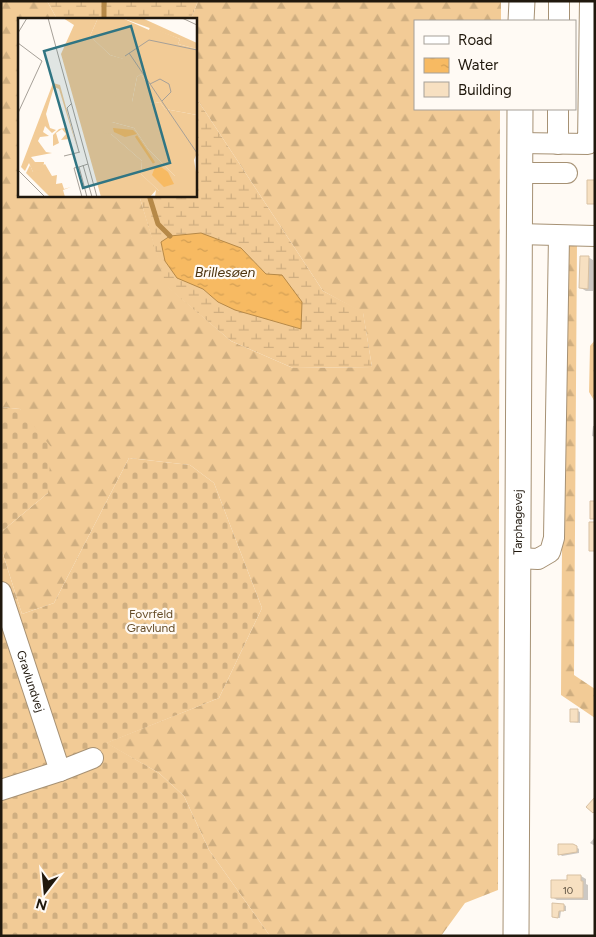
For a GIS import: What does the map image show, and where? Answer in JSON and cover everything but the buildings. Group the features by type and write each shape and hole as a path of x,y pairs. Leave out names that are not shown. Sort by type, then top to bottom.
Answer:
{"main road":[{"path":"521,20 522,1"},
{"name":"Tarphagevej","path":"516,936 520,110"}],"street":[{"path":"559,1 559,20"},
{"path":"519,144 592,144 590,1"},
{"path":"558,110 558,144"},
{"path":"519,173 567,173"},
{"path":"518,234 595,236"},
{"path":"517,558 538,559 550,552 554,538 559,236"},
{"name":"Gravlundvej","path":"1,592 60,771"},
{"path":"1,790 60,771 92,758"}],"green space":[{"path":"1,1 47,1 56,18 18,18 18,196 139,196 167,286 231,341 293,368 372,367 363,313 323,291 196,98 196,18 191,18 198,1 501,1 501,20 414,20 414,110 500,110 498,890 465,903 441,936 270,936 209,850 184,796 159,773 106,743 219,698 262,608 214,483 190,465 129,458 54,603 22,614 1,548 1,532 48,493 20,409 1,407"},
{"path":"47,1 198,1 191,18 56,18"},
{"path":"196,98 323,291 363,312 372,367 293,368 231,341 166,286 139,196 196,196","holes":["241,248 266,274 300,329 218,302 203,289"]},
{"path":"577,242 574,675 595,689 595,718 561,695 564,243"},
{"path":"595,340 595,402 589,392 590,346"},
{"path":"1,407 20,409 51,447 48,493 1,532"},
{"name":"Fovrfeld Gravlund","path":"129,458 190,465 214,483 262,608 219,698 107,743 159,773 184,796 209,850 270,936 1,936 1,548 22,614 54,603"}],"water":[{"name":"Brillesøen","path":"201,233 241,248 266,274 282,275 302,302 301,329 235,310 218,302 203,289 177,278 165,261 161,242 170,236"}],"waterway":[{"path":"104,1 104,18"},
{"path":"149,196 158,224 170,236"}]}
